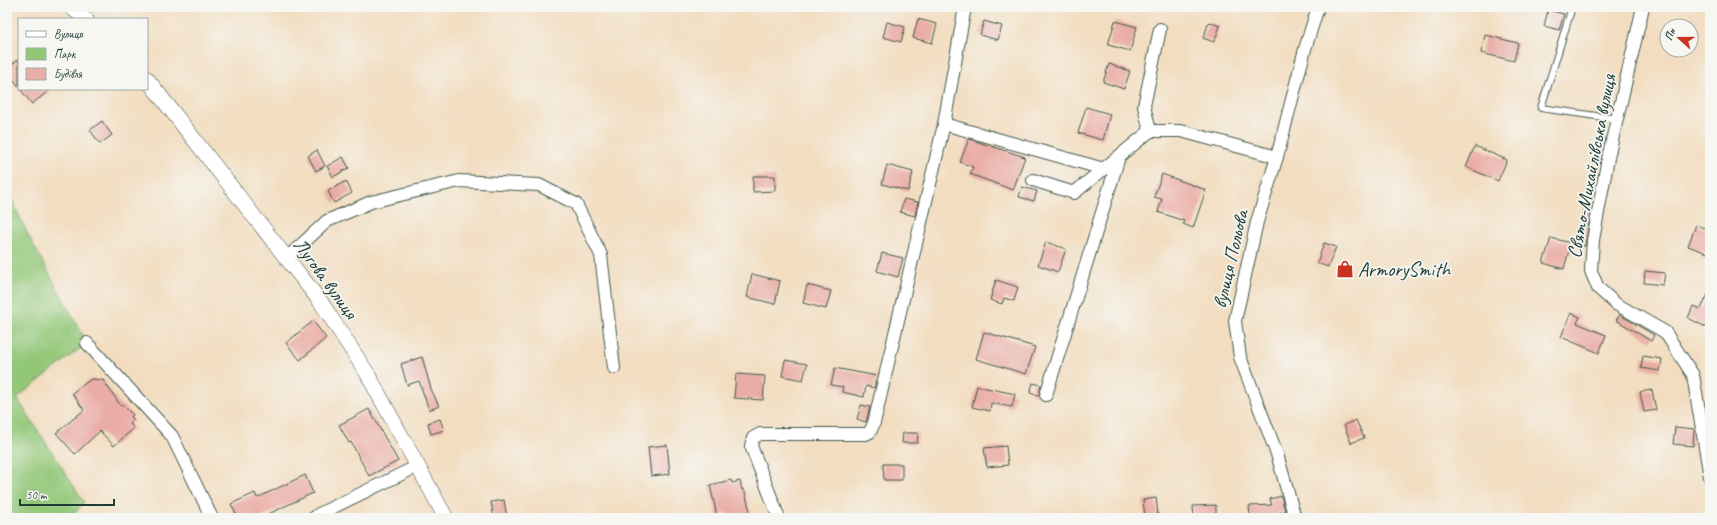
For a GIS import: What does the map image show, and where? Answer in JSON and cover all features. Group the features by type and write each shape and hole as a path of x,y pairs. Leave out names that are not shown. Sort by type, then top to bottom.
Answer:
{"street":[{"path":"71,7 85,18"},
{"path":"779,518 751,446 753,438 760,434 866,434 870,432 944,124 965,7"},
{"name":"вулиця Польова","path":"1295,518 1278,454 1240,357 1235,321 1257,222 1277,158 1305,50 1318,7"},
{"name":"Свято-Михайлівська вулиця","path":"1643,7 1608,158 1596,225 1591,271 1598,288 1616,304 1665,332 1693,375 1710,477"},
{"path":"1150,131 1144,106 1160,29"},
{"name":"Лугова вулиця","path":"148,80 320,301 367,374 446,518"},
{"path":"944,124 1104,169"},
{"path":"1033,180 1074,193 1150,131 1181,131 1277,158"},
{"path":"1046,395 1119,157"},
{"path":"287,258 327,221 371,202 459,181 539,186 576,204 601,254 614,368"},
{"path":"87,343 172,436 212,518"},
{"path":"314,518 418,466"}],"lane":[{"path":"1572,7 1541,108 1617,119"}],"green space":[{"path":"7,189 27,233 87,343 17,398 84,502 71,518 7,518"}],"building":[{"path":"1548,10 1564,14 1559,30 1544,26"},
{"path":"918,19 937,24 932,43 913,38"},
{"path":"984,21 1002,26 998,40 980,35"},
{"path":"1115,21 1137,27 1130,51 1108,45"},
{"path":"887,22 905,27 901,42 883,37"},
{"path":"1209,22 1220,26 1214,42 1203,38"},
{"path":"1485,35 1518,43 1514,61 1481,53"},
{"path":"18,60 18,86 7,71 7,68"},
{"path":"1109,64 1130,71 1124,89 1103,82"},
{"path":"21,90 50,90 32,104"},
{"path":"1086,107 1110,114 1103,140 1078,133"},
{"path":"102,121 112,135 100,144 90,130"},
{"path":"969,139 1025,157 1013,190 970,174 973,167 960,162"},
{"path":"1475,146 1507,160 1498,181 1466,167"},
{"path":"317,150 325,166 316,171 308,156"},
{"path":"343,157 349,168 333,177 327,166"},
{"path":"887,165 913,172 908,191 882,184"},
{"path":"1162,174 1206,190 1193,228 1183,224 1184,221 1158,212 1162,199 1154,197"},
{"path":"753,176 775,176 775,191 753,192"},
{"path":"346,181 352,193 334,203 328,191"},
{"path":"1022,187 1037,191 1034,201 1019,197"},
{"path":"904,199 918,202 915,216 900,212"},
{"path":"1584,210 1591,211 1585,246 1580,246"},
{"path":"1696,225 1710,230 1710,254 1688,246"},
{"path":"1551,238 1571,243 1564,269 1543,263"},
{"path":"1046,242 1066,249 1058,272 1038,265"},
{"path":"1324,243 1336,247 1328,267 1317,263"},
{"path":"882,253 903,258 898,277 877,271"},
{"path":"1645,271 1665,273 1663,285 1644,283"},
{"path":"752,274 780,281 775,304 747,297"},
{"path":"996,280 1018,287 1014,301 1004,298 1002,304 990,300"},
{"path":"807,285 831,291 826,309 803,303"},
{"path":"1710,290 1710,329 1688,318 1693,306 1701,309"},
{"path":"1571,313 1580,317 1577,323 1606,335 1599,353 1561,337"},
{"path":"1620,315 1654,335 1651,341 1616,320"},
{"path":"313,321 326,338 300,360 286,343"},
{"path":"984,332 1035,347 1026,374 976,359"},
{"path":"1643,356 1662,359 1660,371 1641,368"},
{"path":"422,357 431,389 439,406 429,410 419,381 407,385 401,364"},
{"path":"785,360 807,364 803,380 782,376"},
{"path":"835,368 877,376 874,388 866,386 864,397 842,392 843,387 831,385"},
{"path":"736,374 765,376 763,400 734,398"},
{"path":"91,379 103,380 121,406 123,405 133,415 131,417 134,420 130,424 134,428 114,446 100,431 75,454 56,433 84,410 72,393"},
{"path":"1033,383 1041,385 1039,396 1030,393"},
{"path":"977,386 1015,394 1012,407 991,403 990,411 972,407"},
{"path":"1652,390 1656,410 1644,412 1640,392"},
{"path":"861,405 870,407 866,422 857,419"},
{"path":"369,409 398,461 369,476 351,442 349,443 339,425"},
{"path":"440,419 444,430 431,434 428,423"},
{"path":"1356,420 1364,438 1351,443 1344,425"},
{"path":"1675,427 1694,429 1693,446 1673,444"},
{"path":"903,433 918,433 917,443 902,443"},
{"path":"667,445 670,474 651,476 648,447"},
{"path":"1006,446 1008,465 987,467 984,448"},
{"path":"883,464 902,464 902,480 884,480"},
{"path":"305,475 313,493 260,518 238,518 231,504 255,493 257,498"},
{"path":"731,480 732,483 740,481 742,490 744,489 750,511 729,516 728,513 717,516 710,485"},
{"path":"1281,496 1285,511 1270,516 1250,517 1249,506 1272,505 1270,499"},
{"path":"1156,498 1158,515 1145,517 1143,500"},
{"path":"504,500 507,518 494,518 491,502"},
{"path":"1216,505 1216,518 1194,518 1193,506"}],"place":[{"name":"ArmorySmith","path":"1345,269"}]}
